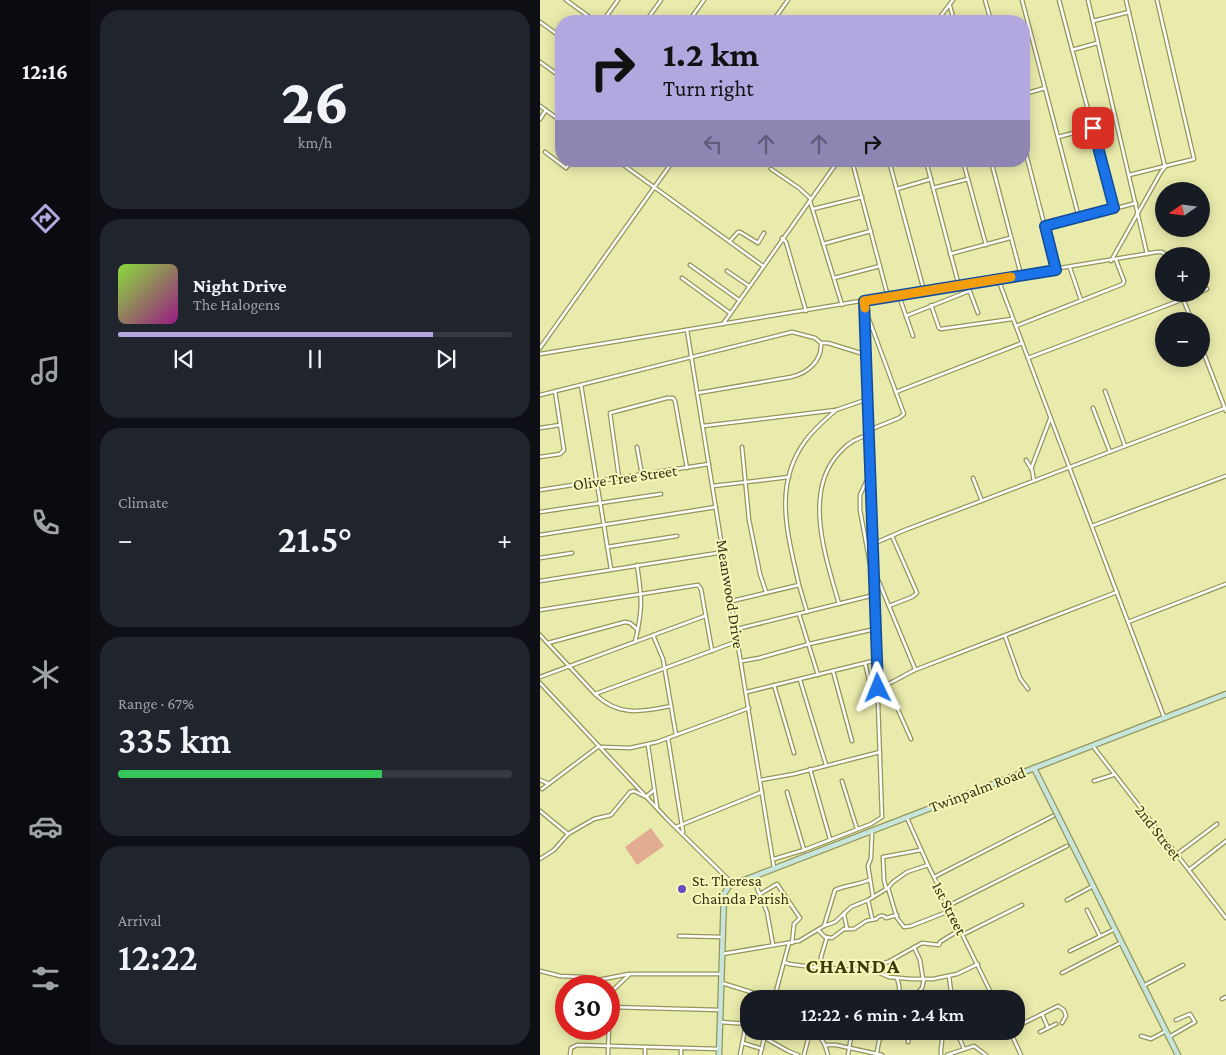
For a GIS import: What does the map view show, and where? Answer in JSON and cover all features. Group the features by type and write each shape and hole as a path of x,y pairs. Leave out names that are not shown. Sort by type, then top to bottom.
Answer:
{"main road":[{"name":"Twinpalm Road","path":"731,885 1226,694"},
{"path":"1034,768 1178,1055"},
{"path":"719,1055 724,894 731,885"}],"street":[{"path":"566,0 572,2 588,15"},
{"path":"607,15 618,0"},
{"path":"651,15 662,0"},
{"path":"777,15 788,0"},
{"path":"942,15 953,0"},
{"path":"985,0 989,15"},
{"path":"1022,0 1026,15"},
{"path":"1059,0 1114,208"},
{"path":"1088,0 1147,254"},
{"path":"1126,0 1165,167"},
{"path":"1129,176 1193,160 1194,158 1157,0"},
{"path":"694,15 702,1"},
{"path":"949,5 952,15"},
{"path":"1093,21 1129,12"},
{"path":"540,22 555,33"},
{"path":"1030,31 1079,218"},
{"path":"1072,50 1098,43"},
{"path":"540,62 555,72"},
{"path":"1030,92 1045,88"},
{"path":"540,106 555,117"},
{"path":"540,119 546,110"},
{"path":"1058,137 1093,128"},
{"path":"545,152 555,160"},
{"path":"626,167 763,266"},
{"path":"540,348 669,167"},
{"path":"722,324 834,167"},
{"path":"854,167 888,297"},
{"path":"891,167 924,292"},
{"path":"928,167 959,286"},
{"path":"965,167 986,245"},
{"path":"992,167 1021,275"},
{"path":"1030,167 1056,270"},
{"path":"1111,261 1165,167"},
{"path":"771,169 806,192 811,200 842,305"},
{"path":"897,189 931,179"},
{"path":"934,188 968,179"},
{"path":"813,209 862,197"},
{"path":"1045,226 1136,203"},
{"path":"823,244 871,231"},
{"path":"729,242 738,232 758,243 764,233"},
{"path":"782,238 786,242 806,311"},
{"path":"950,254 1010,238"},
{"path":"540,354 1155,253"},
{"path":"1015,326 1123,284 1124,281 1116,260"},
{"path":"690,265 739,300"},
{"path":"834,278 880,266"},
{"path":"1070,268 1082,300"},
{"path":"727,271 749,286"},
{"path":"682,278 730,312"},
{"path":"998,280 1164,717"},
{"path":"967,284 978,313"},
{"path":"906,316 969,291"},
{"path":"899,296 913,336"},
{"path":"774,859 830,840 871,824 882,817 864,301"},
{"path":"1028,358 1176,302"},
{"path":"931,306 941,330 1012,318"},
{"path":"865,310 904,415 869,430"},
{"name":"Meanwood Drive","path":"687,330 774,859 777,867"},
{"path":"540,395 792,332 815,338 821,343 828,342 867,355"},
{"path":"698,393 800,374 812,366 819,357 821,343"},
{"path":"896,392 1022,344"},
{"path":"873,544 1125,446 1226,409 1209,367"},
{"path":"581,385 611,569"},
{"path":"540,457 564,450 555,391"},
{"path":"1105,391 1125,446"},
{"path":"619,478 610,414 667,398 673,398 675,401 687,468"},
{"path":"703,426 836,410 868,399"},
{"path":"1093,408 1110,452"},
{"path":"807,612 788,533 784,501 794,460 807,438 836,410"},
{"path":"1031,469 1050,417"},
{"path":"540,428 560,425"},
{"path":"839,604 828,562 820,518 819,501 821,487 834,458 853,441 870,435"},
{"path":"637,446 642,475"},
{"path":"742,447 752,540 766,592"},
{"path":"1026,460 1034,481"},
{"name":"Olive Tree Street","path":"540,490 709,464"},
{"path":"1092,526 1226,476"},
{"path":"712,486 789,477"},
{"path":"974,478 982,501"},
{"path":"871,481 866,482 862,489 860,503 868,556 915,670"},
{"path":"540,512 661,494"},
{"path":"540,535 716,507"},
{"path":"607,547 677,536"},
{"path":"889,606 912,597 917,593 892,536"},
{"path":"540,581 724,552"},
{"path":"540,558 572,553"},
{"path":"635,642 641,622 642,594 637,565"},
{"path":"1128,622 1226,584"},
{"path":"540,610 700,585 712,651"},
{"path":"732,601 799,585"},
{"path":"878,688 915,670 1117,592"},
{"path":"736,629 874,596"},
{"path":"799,614 818,675"},
{"path":"540,677 706,616"},
{"path":"547,643 625,622 638,630"},
{"path":"742,660 793,650 809,644 875,629"},
{"path":"653,635 662,653 676,735"},
{"path":"540,636 606,704 627,711 649,711 671,706"},
{"path":"1005,636 1020,678 1028,689"},
{"path":"595,694 738,641"},
{"path":"747,692 877,660"},
{"path":"865,663 872,693 878,703"},
{"path":"833,671 852,742"},
{"path":"800,679 826,765"},
{"path":"540,683 542,688 600,746 731,885"},
{"path":"774,685 794,753"},
{"path":"887,685 911,739"},
{"path":"542,789 600,746 630,748 648,745 749,708"},
{"path":"668,738 684,834"},
{"path":"648,745 658,808"},
{"name":"2nd Street","path":"1092,745 1226,918"},
{"path":"761,780 794,774 880,752"},
{"path":"810,769 830,840"},
{"path":"1094,781 1114,775"},
{"path":"540,780 549,784"},
{"path":"842,781 857,829"},
{"path":"648,797 654,790"},
{"path":"540,859 554,850 568,834 594,819 612,815 630,792 636,792 648,797"},
{"path":"676,827 763,792"},
{"path":"787,792 804,850"},
{"path":"540,811 568,834"},
{"name":"1st Street","path":"907,816 928,865 964,934 990,990"},
{"path":"936,876 1053,816"},
{"path":"1177,854 1217,824"},
{"path":"872,830 871,858 868,866 873,897"},
{"path":"1189,870 1226,841"},
{"path":"952,904 1067,846"},
{"path":"921,850 883,857 884,880 893,901 896,915 904,927 906,927 952,910"},
{"path":"722,954 791,943 835,922 854,906 873,897 907,872 928,865"},
{"path":"756,875 760,894 767,912 773,945"},
{"path":"824,926 835,890 858,885 869,880"},
{"path":"760,894 777,884 800,918 794,924 791,943 776,990"},
{"path":"1067,900 1093,886"},
{"path":"868,900 872,918"},
{"path":"964,934 1022,905"},
{"path":"1087,910 1100,936"},
{"path":"844,914 847,930"},
{"path":"818,930 825,937 832,938 840,931 856,928 872,918 876,919 878,916 883,916 886,918 896,915"},
{"path":"876,970 875,965 888,962 922,943 939,945 940,942 961,929"},
{"path":"1070,951 1115,929"},
{"path":"679,936 723,937"},
{"path":"821,967 821,957 828,937"},
{"path":"1062,973 1122,942"},
{"path":"914,947 920,960 924,979 920,990"},
{"path":"784,962 807,967 838,968 840,970 868,968 897,978 924,979 957,974 978,964"},
{"path":"1143,986 1183,966"},
{"path":"540,971 560,976 584,977 598,980 633,973 722,974"},
{"path":"620,983 633,973"},
{"path":"949,976 951,990"},
{"path":"897,978 899,990"},
{"path":"722,983 745,990"},
{"path":"1025,1022 1058,1006 1065,1012 1066,1016 1062,1023"},
{"path":"620,1007 721,1010"},
{"path":"1042,1014 1048,1028"},
{"path":"1169,1037 1195,1022 1190,1014 1176,1020"},
{"path":"720,1022 740,1023"},
{"path":"1040,1032 1056,1024"},
{"path":"1141,1036 1151,1039 1166,1031"},
{"path":"608,1040 608,1055"},
{"path":"740,1055 743,1040"},
{"path":"760,1055 764,1040"},
{"path":"768,1040 798,1055"},
{"path":"804,1055 809,1040"},
{"path":"822,1040 826,1045 828,1055"},
{"path":"848,1055 850,1040"},
{"path":"877,1053 880,1040"},
{"path":"941,1055 940,1047 943,1040"},
{"path":"960,1040 964,1049"},
{"path":"1013,1040 1019,1055"},
{"path":"742,1043 762,1049"},
{"path":"570,1055 571,1048 575,1045 720,1049"},
{"path":"826,1045 882,1055"},
{"path":"645,1046 645,1055"},
{"path":"946,1055 976,1046 986,1055"},
{"path":"681,1048 681,1055"}],"shaded area":[{"path":"651,828 664,846 637,865 625,847"}],"slow traffic":[{"path":"865,308 864,301 1011,277"}],"place":[{"name":"St. Theresa Chainda Parish","path":"682,889"}],"district":[{"name":"CHAINDA","path":"853,966"}],"route":[{"path":"878,688 867,342 864,301 1056,270 1045,226 1114,208 1093,128"}]}
